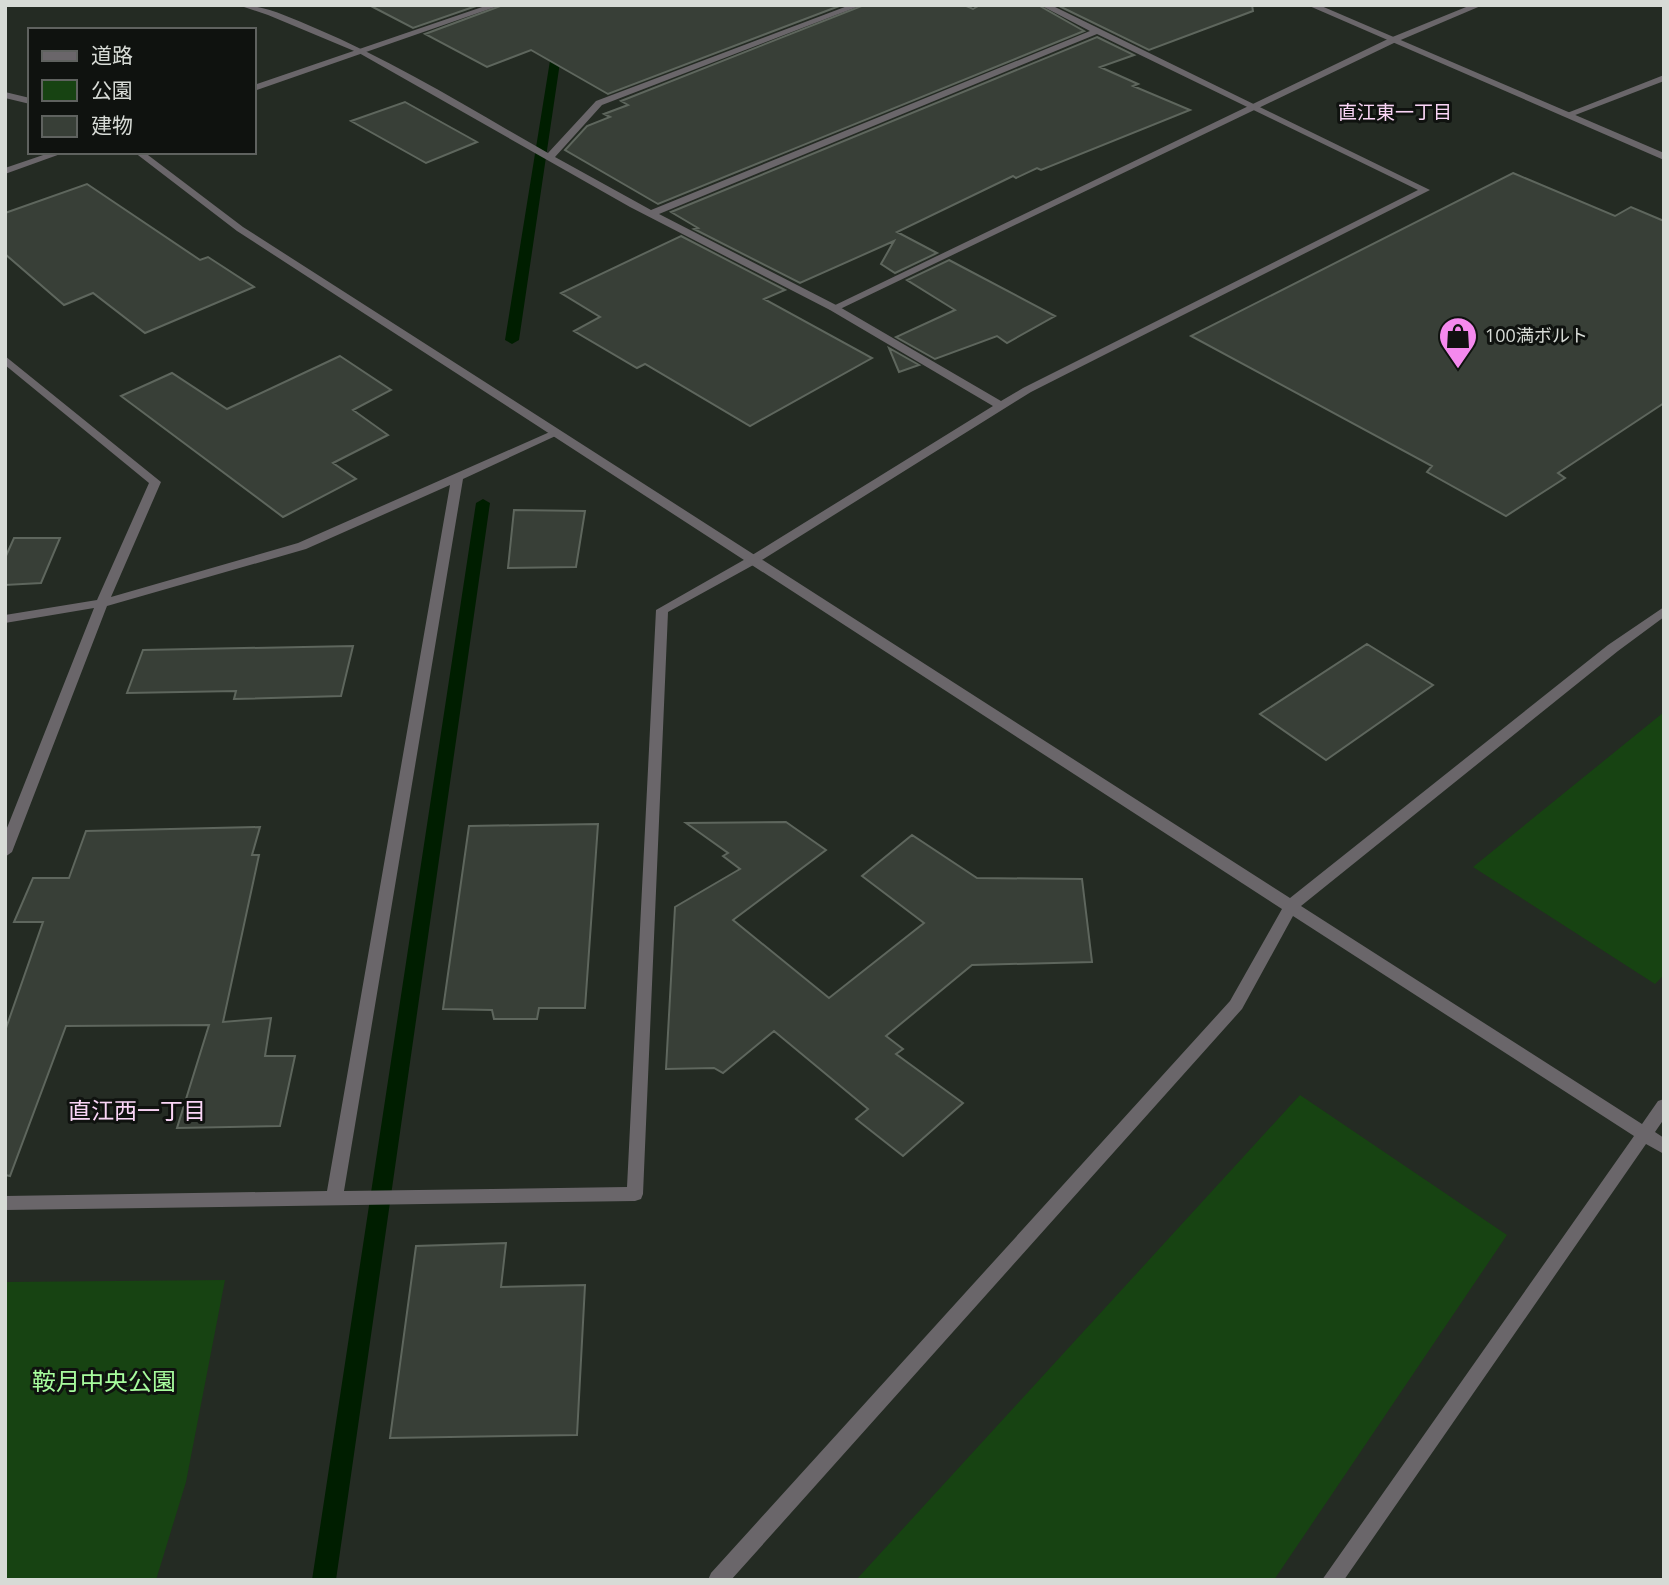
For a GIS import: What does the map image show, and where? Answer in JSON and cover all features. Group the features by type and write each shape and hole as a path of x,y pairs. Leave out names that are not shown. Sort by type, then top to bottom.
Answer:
{"street":[{"path":"242,5 362,51 651,214 834,308 1002,406"},
{"path":"256,9 268,5"},
{"path":"256,87 497,5"},
{"path":"550,157 598,103 858,5"},
{"path":"5,1203 635,1194 662,610 752,560 1027,390 1425,190 1044,5"},
{"path":"1311,5 1664,157"},
{"path":"834,308 1393,40 1479,5"},
{"path":"651,214 1096,31"},
{"path":"1567,115 1664,78"},
{"path":"5,95 28,101"},
{"path":"5,171 56,154"},
{"path":"141,154 240,229 1293,905 1664,1147"},
{"path":"5,359 155,482 102,603 5,852"},
{"path":"5,619 102,603 302,546 556,433"},
{"path":"334,1199 457,477"},
{"path":"718,1580 1236,1005 1293,905 1613,648 1664,611"},
{"path":"1332,1580 1664,1106"}],"green space":[{"path":"1664,712 1664,975 1655,984 1473,867"},
{"path":"1300,1095 1507,1235 1274,1580 856,1580"},
{"name":"鞍月中央公園","path":"225,1280 186,1482 156,1580 5,1580 5,1282"}],"building":[{"path":"369,5 479,5 413,28"},
{"path":"503,5 842,5 608,94 531,50 487,67 425,34"},
{"path":"864,5 964,5 973,9 980,5 1038,5 1084,31 658,204 565,150 587,126 610,117 604,114 628,105 621,101"},
{"path":"1057,5 1252,5 1253,11 1149,50"},
{"path":"1097,37 1134,55 1100,67 1138,84 1133,86 1190,110 1041,170 1037,168 1016,178 1013,176 897,232 937,253 895,273 881,264 894,241 800,283 694,229 698,228 671,212"},
{"path":"405,102 477,142 426,163 351,121"},
{"name":"100満ボルト","path":"1513,173 1615,216 1631,207 1664,221 1664,403 1558,473 1565,478 1506,516 1427,472 1432,466 1191,336"},
{"path":"87,184 200,260 208,257 254,287 145,333 93,293 64,305 5,254 5,213"},
{"path":"681,236 785,290 764,299 872,358 750,426 645,364 637,368 574,331 600,317 561,293"},
{"path":"949,260 1055,316 1007,343 997,336 935,359 896,337 955,310 907,280"},
{"path":"889,348 919,365 899,372"},
{"path":"340,356 391,390 353,410 388,435 333,463 356,479 283,517 121,396 172,373 227,409"},
{"path":"514,510 585,511 576,567 508,568"},
{"path":"14,538 60,538 41,583 5,585 5,558"},
{"path":"1367,644 1433,685 1326,760 1260,714"},
{"path":"353,646 341,696 234,699 236,691 127,693 143,650"},
{"path":"786,822 826,850 733,920 829,998 924,923 862,876 912,835 977,878 1082,879 1092,962 972,965 886,1036 903,1049 896,1054 963,1103 903,1156 856,1119 868,1109 774,1031 723,1073 714,1068 666,1069 675,907 740,869 723,856 728,853 686,823"},
{"path":"598,824 585,1008 539,1008 537,1019 494,1019 492,1010 443,1009 469,826"},
{"path":"260,827 252,855 259,855 223,1022 271,1018 265,1056 295,1056 280,1126 177,1128 209,1025 66,1026 10,1176 5,1175 5,1031 43,922 14,922 33,878 69,878 86,831"},
{"path":"506,1243 501,1287 585,1285 577,1435 390,1438 416,1246"}],"waterway":[{"path":"512,340 558,42"},
{"path":"324,1580 483,503"}],"place":[{"name":"100満ボルト","path":"1458,370"}],"district":[{"name":"直江東一丁目","path":"1395,112"},
{"name":"直江西一丁目","path":"137,1111"}]}
